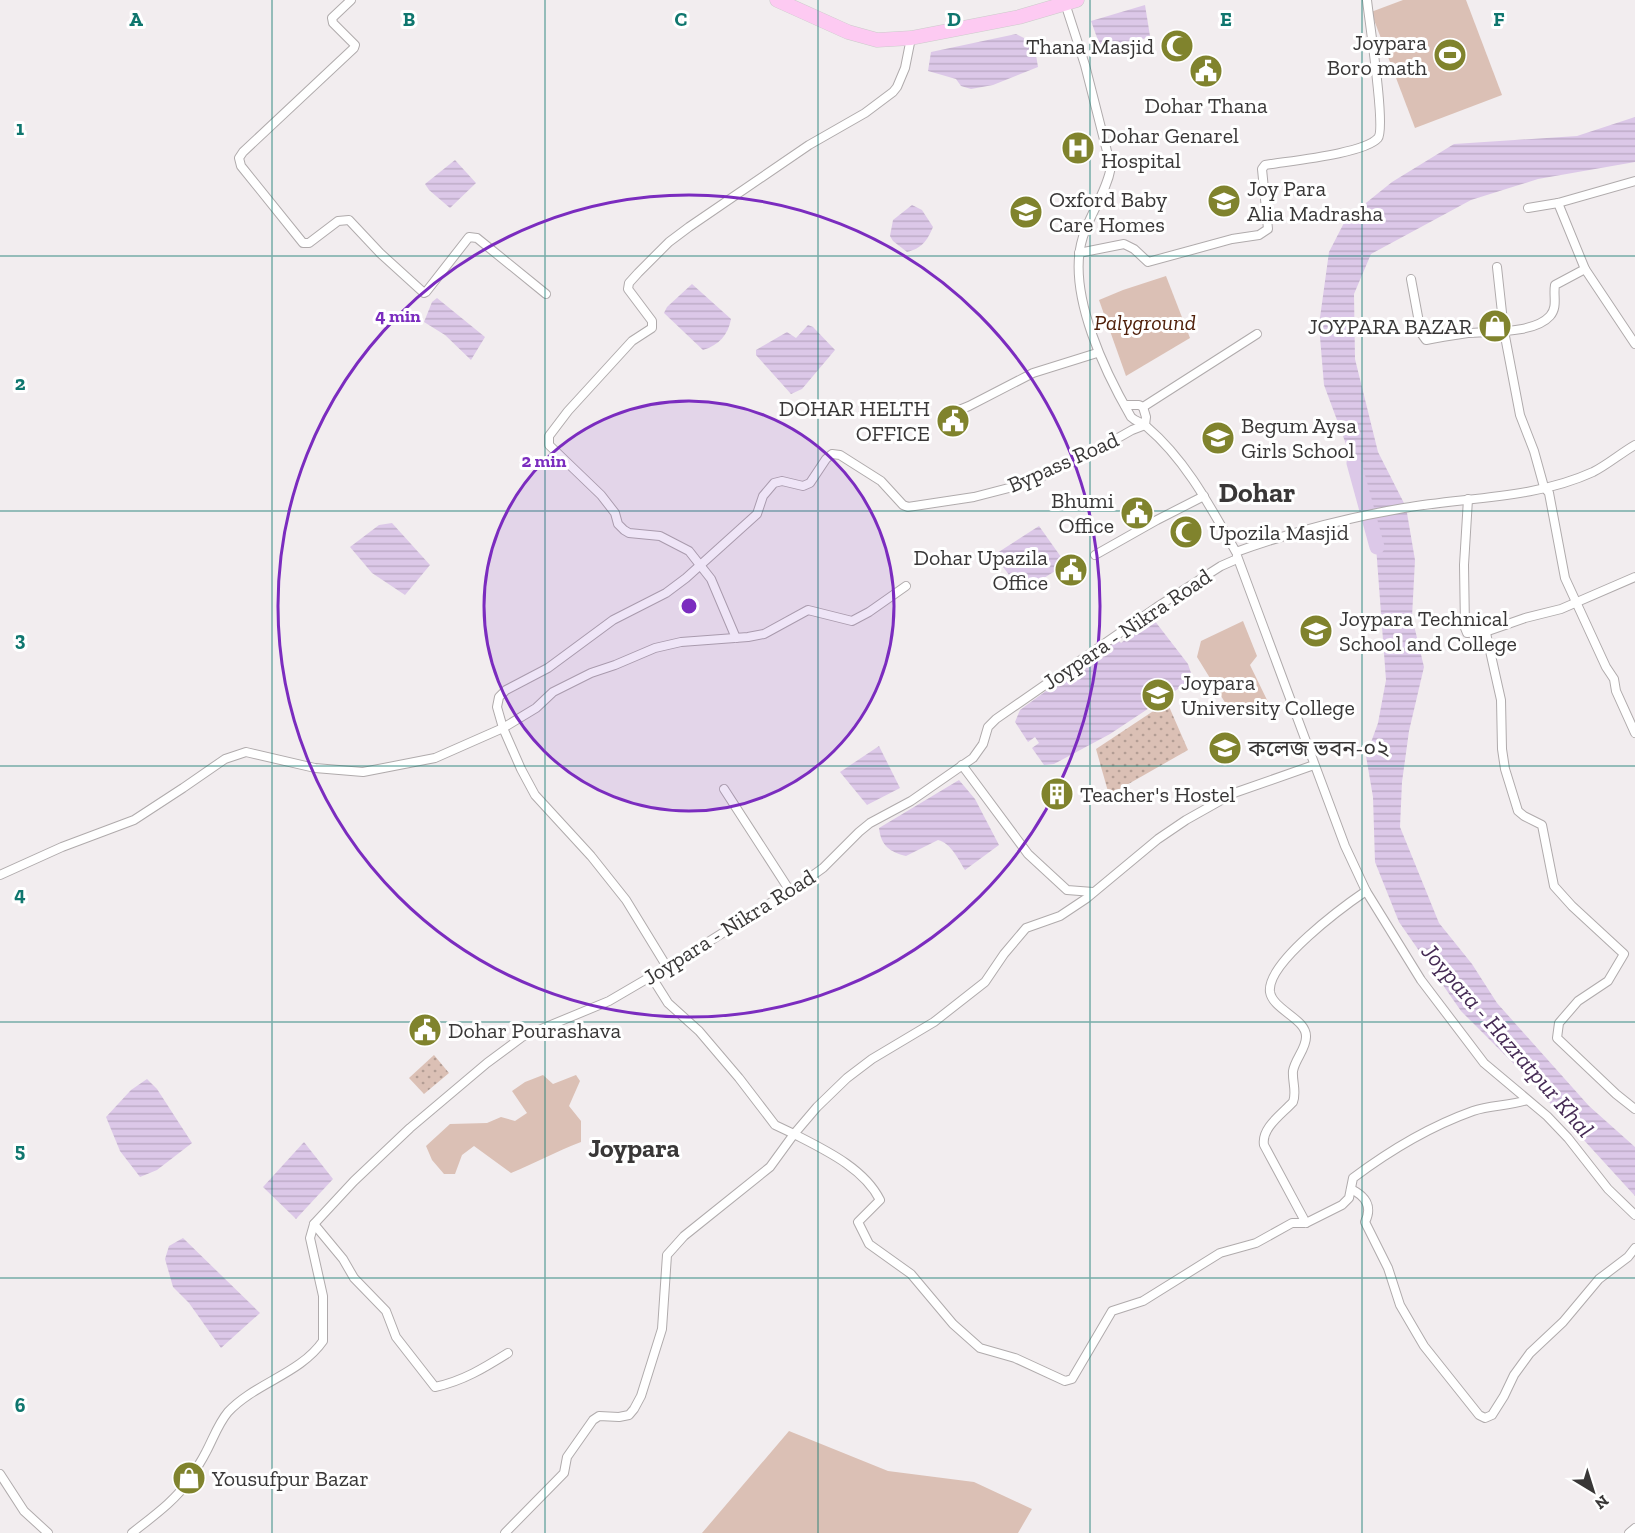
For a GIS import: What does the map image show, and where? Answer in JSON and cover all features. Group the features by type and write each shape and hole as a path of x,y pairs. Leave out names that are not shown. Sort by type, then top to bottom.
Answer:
{"main road":[{"path":"777,0 828,24 877,40 911,38 1019,17 1069,1"}],"street":[{"path":"351,0 333,18 333,23 355,45 354,48 243,152 239,158 241,166 303,243 309,243 338,221 349,220 380,253 426,292 469,237 477,238 546,294"},
{"path":"1080,253 1124,244 1134,249 1144,261 1148,262 1266,232 1268,229 1262,169 1265,165 1350,150 1378,137 1381,129 1367,0"},
{"path":"1069,1 1111,167 1108,182 1086,228 1080,253 1080,278 1084,304 1097,352 1135,421 1145,425 1177,460 1204,496 1237,556 1345,846 1366,891 1421,980 1484,1063 1568,1138 1608,1189 1635,1215"},
{"path":"736,638 711,579 689,551 660,536 629,533 624,530 618,524 615,513 602,495 553,450 548,439 568,411 615,358 632,341 652,328 652,321 628,289 629,283 638,273 669,242 689,227 809,145 865,113 892,92 897,87 905,68 911,38"},
{"path":"1528,208 1558,203 1635,181"},
{"path":"1558,203 1585,269 1635,344"},
{"path":"1497,267 1504,331 1520,415 1534,451 1544,487 1550,493 1565,578 1606,667 1614,679 1616,691 1635,733"},
{"path":"1411,279 1421,333 1426,340 1467,333 1518,329 1542,322 1556,305 1555,285 1585,269"},
{"path":"1143,407 1257,334"},
{"path":"942,417 969,406 1033,372 1097,352"},
{"path":"1125,405 1143,407"},
{"path":"1143,407 1146,417 1145,425"},
{"name":"Bypass Road","path":"700,564 757,514 763,496 774,483 782,481 802,486 810,483 832,454 840,456 881,481 898,501 908,507 974,497 1028,483 1145,425"},
{"name":"Joypara - Nikra Road","path":"314,1224 354,1181 410,1128 487,1063 522,1037 609,1001 790,891 823,868 870,823 911,801 979,752 984,744 988,727 996,719 1157,607 1237,556 1302,529 1344,519 1418,506 1523,493 1593,471 1635,444"},
{"path":"1095,555 1204,496"},
{"path":"1468,499 1464,565 1467,633 1485,632 1525,618 1561,609 1635,577"},
{"path":"667,967 626,900 591,856 535,795 521,769 497,708 499,697 506,690 549,668 613,620 666,593 700,564"},
{"path":"0,875 62,847 134,820 225,759 246,752 315,768 363,772 435,758 504,728 536,708 565,685 655,648 681,642 764,634 808,610 844,620 858,619 906,586"},
{"path":"1485,632 1501,700 1502,749 1505,769 1516,805 1524,816 1542,825 1554,886 1572,906 1624,954 1608,981 1578,1001 1559,1023 1557,1038 1616,1094 1635,1108"},
{"path":"962,765 1028,854 1067,890 1093,892"},
{"path":"505,1533 564,1473 567,1457 593,1420 599,1416 629,1415 634,1409 662,1329 667,1255 684,1236 770,1167 817,1107 847,1078 872,1059 934,1022 985,982 1026,928 1060,915 1186,820 1234,793 1314,765"},
{"path":"724,789 790,891"},
{"path":"1306,1223 1264,1145 1263,1139 1266,1130 1293,1102 1295,1097 1292,1077 1294,1066 1306,1038 1306,1032 1300,1024 1273,1001 1270,990 1279,967 1330,916 1366,891"},
{"path":"651,976 668,1003 699,1031 775,1125 826,1150 848,1165 875,1191 880,1200 858,1222 869,1244 911,1274 953,1324 980,1348 1015,1358 1065,1381 1072,1379 1112,1311 1143,1301 1220,1253 1256,1242 1292,1223 1306,1223 1342,1205 1349,1198 1353,1178 1373,1163 1434,1128 1475,1110 1527,1100"},
{"path":"1351,1188 1361,1194 1368,1203 1369,1214 1365,1222 1412,1326 1424,1346 1479,1416 1485,1418 1492,1414 1530,1353 1563,1322 1599,1279 1628,1257 1635,1248"},
{"path":"132,1533 172,1500 187,1482 206,1452 215,1431 228,1413 239,1403 310,1357 323,1341 323,1296 310,1238 314,1224"},
{"path":"314,1224 343,1259 354,1278 386,1311 396,1337 435,1387 455,1383 483,1370 508,1353"},
{"path":"0,1474 24,1511 48,1533"},
{"path":"1629,1533 1635,1528"}],"green space":[{"name":"Joypara Boro math","path":"1403,0 1466,0 1502,95 1415,128 1371,12"},
{"name":"Palyground","path":"1166,276 1190,338 1126,376 1099,300"},
{"path":"1243,621 1257,656 1250,665 1268,702 1234,717 1197,657 1201,641"},
{"path":"1167,702 1188,750 1109,795 1096,749"},
{"path":"434,1055 449,1073 424,1094 409,1078"},
{"path":"543,1075 553,1084 576,1075 580,1081 569,1106 581,1121 581,1142 511,1173 474,1146 462,1155 455,1174 444,1174 432,1160 426,1146 450,1124 487,1123 501,1117 515,1121 527,1113 512,1091 525,1082"},
{"path":"789,1431 888,1471 974,1482 1032,1509 1018,1533 702,1533"}],"water":[{"path":"1145,5 1150,36 1104,57 1091,21"},
{"path":"1016,34 1034,43 1038,67 993,85 971,89 961,86 956,79 928,71 931,52"},
{"path":"1635,117 1635,162 1538,179 1471,200 1371,254 1354,294 1355,359 1378,452 1406,507 1415,560 1412,617 1424,667 1409,731 1402,782 1400,827 1439,923 1472,964 1497,1003 1589,1106 1635,1147 1635,1196 1520,1070 1461,1011 1399,922 1375,862 1373,797 1366,756 1378,723 1386,680 1375,533 1360,482 1324,385 1319,325 1329,252 1346,219 1392,182 1454,144 1577,136"},
{"path":"455,160 476,183 450,208 425,184"},
{"path":"912,205 922,210 933,227 923,243 907,252 890,236 893,220"},
{"path":"692,284 731,319 722,339 703,350 664,313 667,307"},
{"path":"437,298 485,337 471,360 445,335 424,322 432,302"},
{"path":"808,325 813,327 835,350 802,389 791,394 756,355 756,350 787,332 796,338"},
{"path":"392,523 430,565 405,595 372,573 350,547 379,525"},
{"path":"1039,526 1066,564 1022,592 994,555"},
{"path":"1151,616 1188,664 1193,679 1110,734 1054,764 1044,765 1032,748 1039,743 1035,737 1028,742 1015,722 1020,710 1117,639 1121,643 1131,635 1128,631"},
{"path":"879,746 900,788 867,805 840,772"},
{"path":"959,780 975,799 999,845 965,870 950,848 938,840 906,856 884,844 879,828"},
{"path":"147,1079 157,1089 192,1143 157,1170 140,1177 120,1151 106,1117 131,1090"},
{"path":"304,1142 333,1179 296,1219 263,1187"},
{"path":"183,1238 260,1313 221,1348 189,1303 173,1287 165,1259 169,1246"}],"waterway":[{"name":"Joypara - Hazratpur Khal","path":"1354,463 1377,547"}],"place":[{"name":"Thana Masjid","path":"1177,46"},
{"name":"Joypara Boro math","path":"1450,55"},
{"name":"Dohar Thana","path":"1206,71"},
{"name":"Dohar Genarel Hospital","path":"1078,148"},
{"name":"Joy Para Alia Madrasha","path":"1224,201"},
{"name":"Oxford Baby Care Homes","path":"1026,212"},
{"name":"JOYPARA BAZAR","path":"1495,326"},
{"name":"DOHAR HELTH OFFICE","path":"953,421"},
{"name":"Begum Aysa Girls School","path":"1218,438"},
{"name":"Bhumi Office","path":"1137,513"},
{"name":"Upozila Masjid","path":"1186,532"},
{"name":"Dohar Upazila Office","path":"1071,570"},
{"name":"Joypara Technical School and College","path":"1316,631"},
{"name":"Joypara University College","path":"1158,695"},
{"name":"কলেজ ভবন-০২","path":"1225,748"},
{"name":"Teacher's Hostel","path":"1057,794"},
{"name":"Dohar Pourashava","path":"425,1030"},
{"name":"Yousufpur Bazar","path":"189,1478"}],"district":[{"name":"Dohar","path":"1257,492"},
{"name":"Joypara","path":"634,1148"}]}
